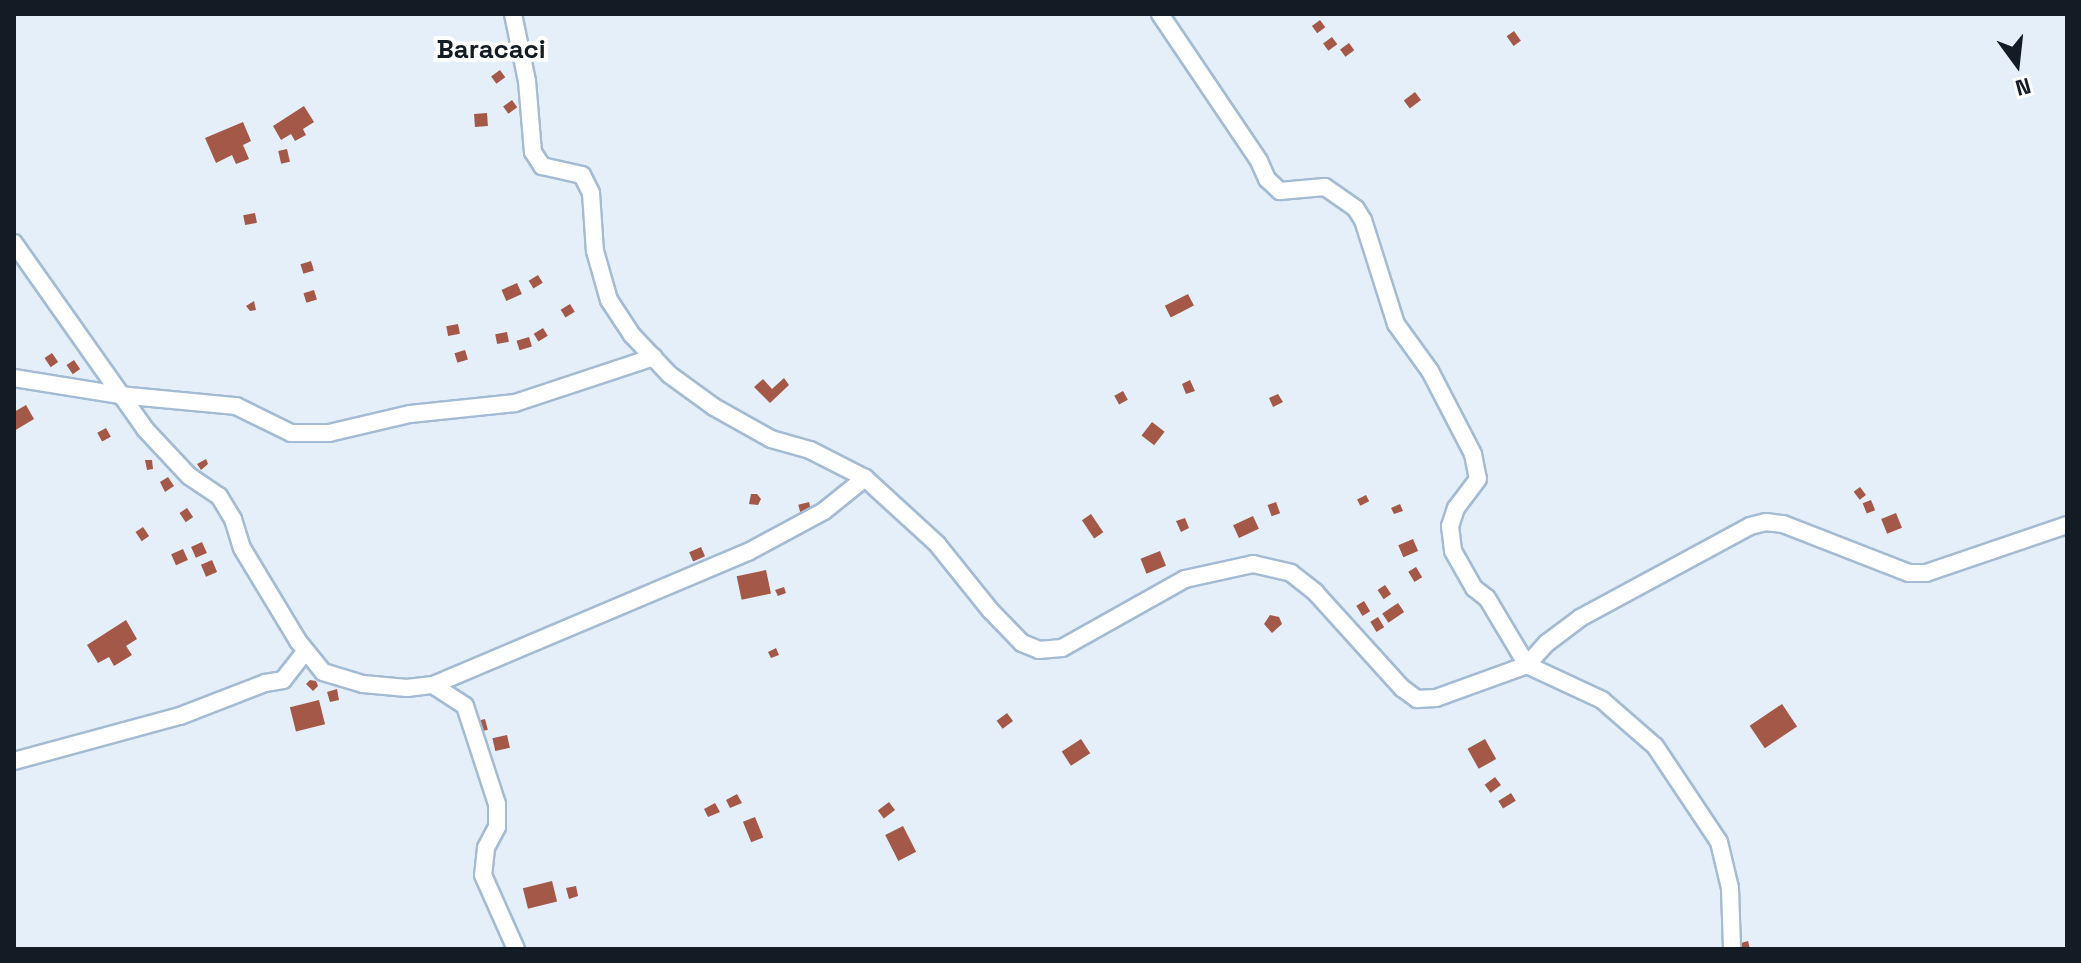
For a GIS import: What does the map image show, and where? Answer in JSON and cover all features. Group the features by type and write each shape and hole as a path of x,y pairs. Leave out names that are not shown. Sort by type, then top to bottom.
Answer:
{"street":[{"path":"513,14 527,81 533,152 542,166 582,175 591,193 595,251 609,300 632,335 670,375 714,407 771,439 810,450 865,478 937,544 990,610 1022,643 1039,650 1062,648 1185,579 1253,564 1291,573 1315,592 1402,688 1417,699 1436,698 1527,665 1547,643 1580,618 1729,535 1766,522 1804,529 1909,573 1926,573 2067,525"},
{"path":"1160,14 1259,161 1267,179 1280,191 1325,187 1356,209 1363,220 1396,324 1430,371 1473,454 1478,479 1456,508 1450,526 1453,551 1474,588 1487,598 1527,665 1602,700 1655,746 1719,842 1730,888 1728,929 1732,949"},
{"path":"14,243 119,395 189,476 219,496 233,519 242,548 306,651 323,672 363,684 407,688 433,685 748,552 824,511 865,478"},
{"path":"14,378 119,395 236,406 291,433 329,433 410,414 515,403 654,357"},
{"path":"14,761 180,716 265,683 283,680 306,651"},
{"path":"433,685 465,706 497,804 497,827 486,848 483,875 516,949"}],"building":[{"path":"1320,20 1325,27 1317,33 1312,26"},
{"path":"1514,31 1521,41 1514,46 1507,36"},
{"path":"1332,37 1337,44 1328,51 1323,43"},
{"path":"1349,43 1354,50 1345,57 1340,49"},
{"path":"500,70 505,77 496,84 491,76"},
{"path":"1415,92 1421,100 1410,108 1404,100"},
{"path":"512,100 517,107 508,114 503,106"},
{"path":"304,106 314,122 303,129 306,135 295,141 291,134 281,140 273,126"},
{"path":"487,113 488,126 475,127 474,114"},
{"path":"243,122 251,141 243,145 249,159 236,164 232,155 216,163 205,138"},
{"path":"287,149 290,162 281,164 278,151"},
{"path":"255,213 257,223 245,225 243,215"},
{"path":"311,261 314,271 303,274 300,264"},
{"path":"538,275 543,283 533,288 529,281"},
{"path":"517,283 522,294 506,301 501,290"},
{"path":"314,290 317,300 306,303 303,293"},
{"path":"1188,294 1194,306 1171,317 1165,306"},
{"path":"254,301 256,310 250,311 246,306"},
{"path":"570,304 575,312 565,317 561,310"},
{"path":"458,324 460,334 448,336 446,326"},
{"path":"543,328 548,336 538,341 534,334"},
{"path":"507,332 509,342 497,344 495,334"},
{"path":"529,337 532,347 519,350 517,341"},
{"path":"465,350 468,360 457,363 454,353"},
{"path":"52,353 58,362 51,367 45,358"},
{"path":"74,360 80,369 73,374 67,365"},
{"path":"784,378 789,385 770,403 754,387 763,379 772,389"},
{"path":"1190,380 1195,391 1186,394 1182,384"},
{"path":"1123,391 1128,400 1119,405 1114,396"},
{"path":"1278,394 1283,402 1273,407 1269,398"},
{"path":"26,405 34,419 14,431 14,412"},
{"path":"1152,422 1165,432 1154,445 1142,435"},
{"path":"106,428 111,437 102,442 97,433"},
{"path":"206,459 208,464 201,470 197,464"},
{"path":"145,460 152,460 153,469 147,470"},
{"path":"168,477 174,486 165,492 160,482"},
{"path":"1860,487 1866,495 1860,500 1854,492"},
{"path":"751,494 757,494 761,499 758,505 749,504"},
{"path":"1366,495 1369,501 1360,506 1357,500"},
{"path":"1871,500 1875,510 1867,514 1863,503"},
{"path":"809,502 811,510 800,512 798,505"},
{"path":"1276,502 1280,513 1272,516 1268,505"},
{"path":"1400,504 1403,511 1394,514 1391,508"},
{"path":"187,508 193,517 186,522 180,513"},
{"path":"1896,513 1902,528 1887,534 1881,519"},
{"path":"1091,514 1103,532 1094,538 1082,520"},
{"path":"1253,516 1259,529 1239,538 1233,525"},
{"path":"1185,518 1189,528 1181,532 1176,521"},
{"path":"143,527 149,536 142,541 136,532"},
{"path":"1413,539 1418,551 1403,557 1398,545"},
{"path":"202,542 207,553 196,558 191,547"},
{"path":"701,547 705,556 693,561 689,552"},
{"path":"183,549 188,560 176,565 171,554"},
{"path":"1160,551 1166,566 1147,574 1141,559"},
{"path":"212,560 217,572 206,577 201,565"},
{"path":"1416,567 1422,577 1414,582 1408,572"},
{"path":"766,570 771,593 742,600 737,576"},
{"path":"1385,585 1391,594 1384,599 1378,590"},
{"path":"784,587 786,593 778,596 775,590"},
{"path":"1364,601 1370,611 1362,616 1356,606"},
{"path":"1398,603 1404,612 1388,623 1382,614"},
{"path":"1270,615 1279,617 1282,624 1272,633 1264,624"},
{"path":"1378,617 1384,627 1376,632 1370,622"},
{"path":"126,620 137,639 126,646 132,655 114,666 109,657 98,663 87,645"},
{"path":"776,648 779,655 771,658 768,652"},
{"path":"310,680 316,681 318,686 313,691 306,684"},
{"path":"337,689 339,700 330,702 327,692"},
{"path":"319,700 325,724 296,732 290,707"},
{"path":"1782,704 1797,726 1765,748 1750,726"},
{"path":"1007,713 1013,721 1003,729 997,721"},
{"path":"485,719 488,730 478,732 475,722"},
{"path":"507,735 510,748 495,751 492,738"},
{"path":"1081,739 1090,753 1071,766 1062,752"},
{"path":"1485,739 1496,759 1479,769 1468,749"},
{"path":"1495,777 1501,785 1491,793 1485,785"},
{"path":"1511,793 1516,801 1503,809 1498,801"},
{"path":"737,794 742,803 730,808 726,800"},
{"path":"889,802 895,810 884,818 878,810"},
{"path":"715,803 720,812 708,817 704,809"},
{"path":"755,817 763,837 751,842 743,822"},
{"path":"903,826 916,852 898,861 885,835"},
{"path":"552,881 557,901 528,909 523,888"},
{"path":"576,886 578,896 569,899 566,888"},
{"path":"1748,941 1750,949 1735,949 1734,945"}],"district":[{"name":"Baracaci","path":"491,50"}]}
